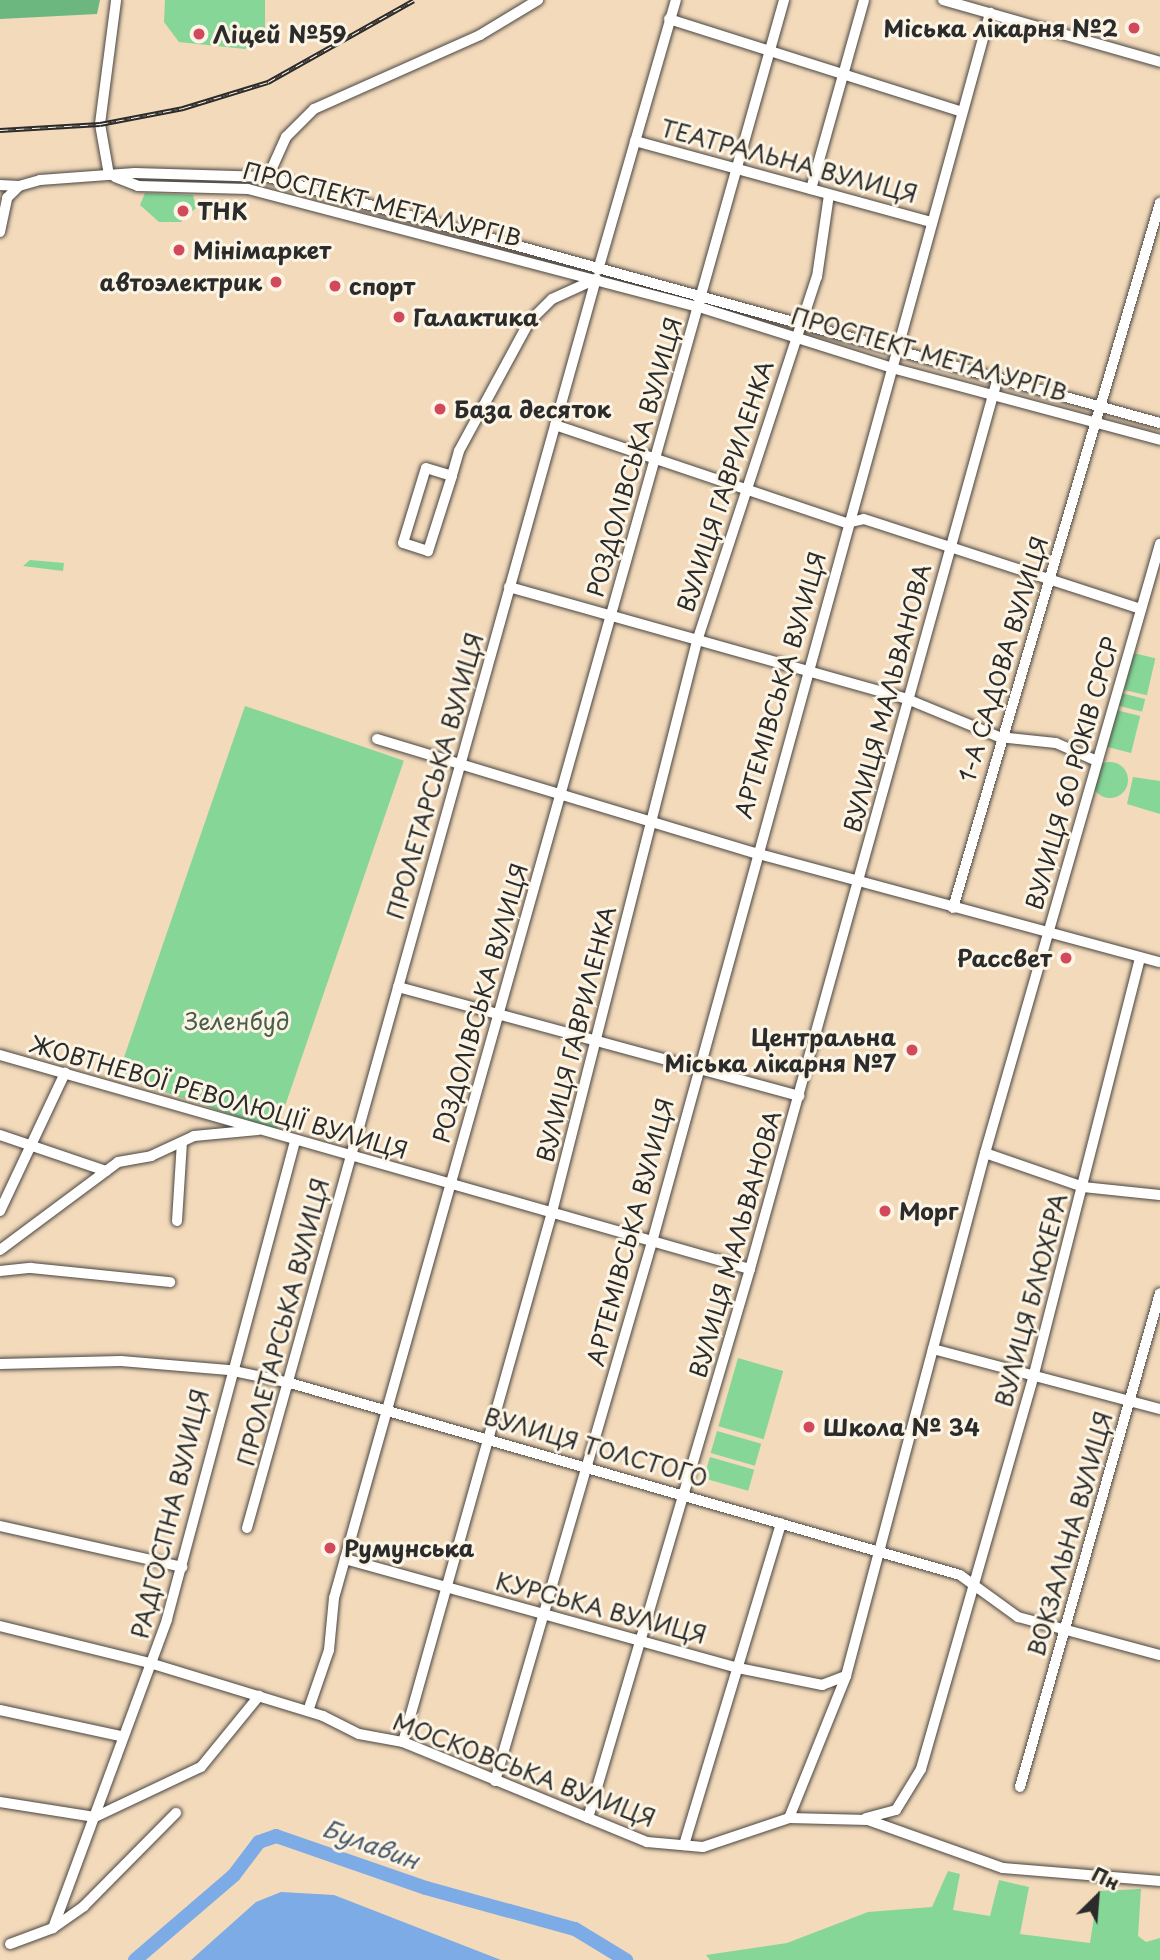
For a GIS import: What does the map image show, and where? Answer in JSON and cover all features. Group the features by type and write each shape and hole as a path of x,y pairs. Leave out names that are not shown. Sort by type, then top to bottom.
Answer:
{"street":[{"path":"0,185 19,186 109,175 100,98 116,0"},
{"path":"268,177 286,137 314,109 480,35 538,0"},
{"path":"599,265 676,0"},
{"path":"703,292 785,0"},
{"path":"811,189 864,0"},
{"path":"943,0 1160,62"},
{"path":"896,352 990,13"},
{"path":"670,19 769,53 962,112"},
{"name":"ТЕАТРАЛЬНА ВУЛИЦЯ","path":"635,141 932,222"},
{"name":"ПРОСПЕКТ МЕТАЛУРГІВ","path":"109,175 268,177 703,292 997,381 1160,423"},
{"name":"ПРОСПЕКТ МЕТАЛУРГІВ","path":"109,175 138,186 248,189 384,223 699,307 892,368 1160,440"},
{"path":"0,232 7,198 19,186"},
{"path":"799,322 817,276 830,195"},
{"path":"1096,407 1160,202"},
{"path":"384,223 387,208"},
{"name":"ПРОЛЕТАРСЬКА ВУЛИЦЯ","path":"247,1528 290,1383 350,1158 599,265"},
{"path":"452,476 426,468 403,543 428,551 452,476 529,322 552,299 596,279"},
{"name":"РОЗДОЛІВСЬКА ВУЛИЦЯ","path":"308,1711 329,1650 345,1559 391,1410 450,1187 703,292"},
{"name":"ВУЛИЦЯ ГАВРИЛЕНКА","path":"403,1742 551,1216 697,641 750,490 799,322"},
{"name":"АРТЕМІВСЬКА ВУЛИЦЯ","path":"495,1782 652,1242 695,1068 896,352"},
{"name":"ВУЛИЦЯ МАЛЬВАНОВА","path":"588,1818 638,1640 750,1269 997,381"},
{"name":"1-А САДОВА ВУЛИЦЯ","path":"953,908 999,737 1051,580 1096,407"},
{"path":"555,425 847,523 863,519 1141,609"},
{"name":"ВУЛИЦЯ 60 РОКІВ СРСР","path":"789,1818 846,1676 876,1551 985,1153 1160,544"},
{"path":"509,587 806,673 907,699 999,737 1055,743 1097,761"},
{"path":"377,739 755,853 1160,962"},
{"name":"ВУЛИЦЯ БЛЮХЕРА","path":"858,1820 896,1811 907,1799 1034,1374 1140,957"},
{"path":"398,987 799,1096"},
{"name":"ЖОВТНЕВОЇ РЕВОЛЮЦІЇ ВУЛИЦЯ","path":"0,1055 551,1216 750,1269"},
{"path":"0,1211 65,1073"},
{"path":"0,1250 106,1171 182,1142 258,1130"},
{"path":"0,1135 106,1171"},
{"name":"РАДГОСПНА ВУЛИЦЯ","path":"53,1928 95,1817 120,1736 153,1664 181,1567 229,1370 295,1141"},
{"path":"177,1221 182,1142"},
{"path":"985,1153 1083,1187 1160,1195"},
{"path":"0,1271 30,1268 170,1282"},
{"name":"ВОКЗАЛЬНА ВУЛИЦЯ","path":"1020,1787 1160,1293"},
{"path":"933,1349 1131,1399 1160,1409"},
{"name":"ВУЛИЦЯ ТОЛСТОГО","path":"0,1364 121,1361 229,1370 290,1383 488,1437 876,1551 972,1583 1010,1612 1160,1655"},
{"path":"684,1845 781,1522"},
{"path":"0,1527 181,1567"},
{"name":"КУРСЬКА ВУЛИЦЯ","path":"345,1559 738,1668 822,1685 846,1676"},
{"name":"МОСКОВСЬКА ВУЛИЦЯ","path":"0,1626 153,1664 308,1711 359,1734 403,1742 495,1782 647,1842 703,1847 789,1818 858,1820 1003,1868 1160,1881"},
{"path":"0,1802 95,1817 201,1767 259,1696"},
{"path":"0,1710 120,1736"},
{"path":"10,1944 53,1928 85,1906 176,1813"}],"green space":[{"path":"0,0 100,0 97,14 0,19"},
{"path":"165,0 265,0 265,37 245,49 179,42 164,22"},
{"path":"145,193 193,195 196,208 181,222 159,222 140,205"},
{"path":"30,560 64,563 63,571 23,566"},
{"path":"1133,653 1155,658 1147,695 1124,690"},
{"path":"1121,693 1145,699 1142,712 1118,706"},
{"name":"Зеленбуд","path":"245,706 404,761 277,1130 118,1076"},
{"path":"1116,710 1140,716 1131,753 1107,747"},
{"path":"1110,762 1123,767 1128,780 1123,793 1110,798 1097,793 1092,780 1097,767"},
{"path":"1133,777 1160,781 1160,814 1127,804"},
{"path":"738,1358 783,1371 764,1439 718,1426"},
{"path":"717,1431 761,1444 755,1466 711,1453"},
{"path":"710,1457 754,1470 748,1491 704,1478"},
{"path":"948,1871 960,1874 953,1910 990,1916 999,1880 1029,1887 1020,1934 1090,1943 1098,1891 1141,1889 1138,1936 1146,1942 1160,1938 1160,1960 710,1960 706,1955 787,1943 868,1912 932,1907"}],"water":[{"path":"281,1892 334,1895 501,1960 191,1960 256,1902"}],"waterway":[{"name":"Булавин","path":"135,1960 234,1875 259,1842 276,1836 426,1888 575,1929 626,1960"}],"railway":[{"path":"0,130 100,124 183,108 268,82 414,0"}],"place":[{"name":"Міська лікарня №2","path":"1134,28"},
{"name":"Ліцей №59","path":"199,34"},
{"name":"ТНК","path":"183,211"},
{"name":"Мінімаркет","path":"179,250"},
{"name":"автоэлектрик","path":"276,282"},
{"name":"спорт","path":"335,286"},
{"name":"Галактика","path":"399,317"},
{"name":"База десяток","path":"440,409"},
{"name":"Рассвет","path":"1066,958"},
{"name":"Центральна Міська лікарня №7","path":"912,1050"},
{"name":"Морг","path":"885,1211"},
{"name":"Школа № 34","path":"809,1427"},
{"name":"Румунська","path":"330,1548"}]}
